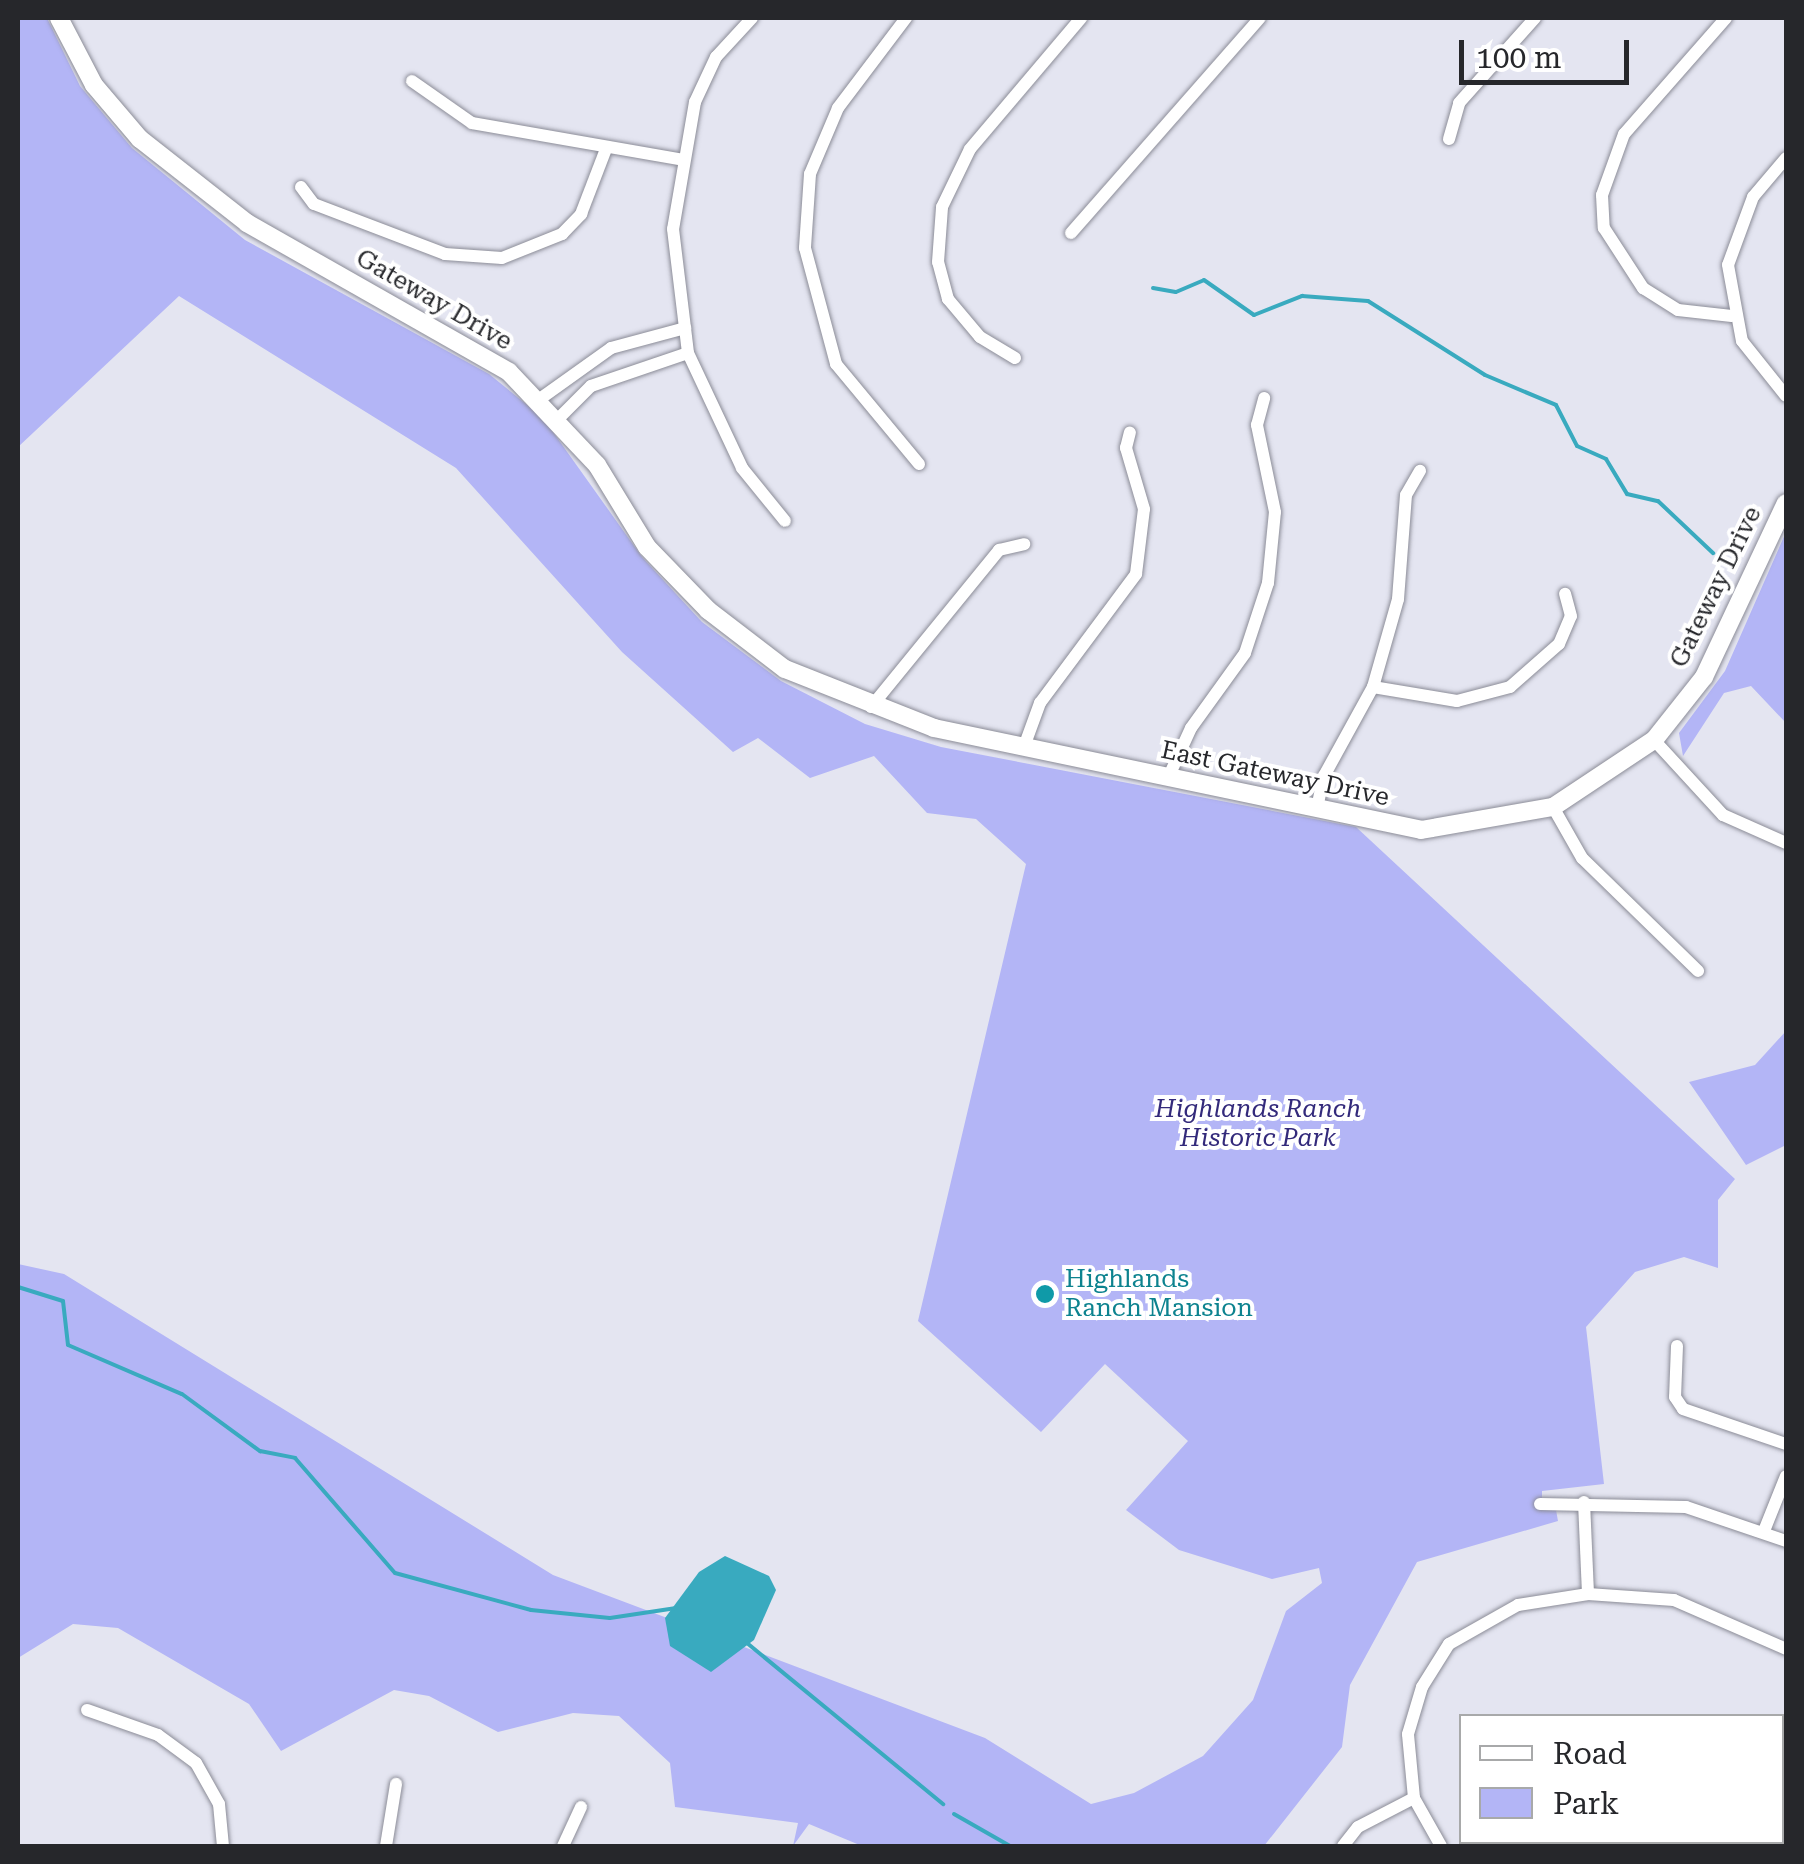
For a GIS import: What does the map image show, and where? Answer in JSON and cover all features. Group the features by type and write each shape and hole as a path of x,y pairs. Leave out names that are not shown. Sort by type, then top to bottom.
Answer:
{"street":[{"name":"Gateway Drive","path":"59,18 94,85 140,139 247,223 494,363 557,420 597,464 647,547 708,610 785,668 871,707"},
{"path":"752,18 716,57 679,159 673,229 688,353 742,468 785,521"},
{"path":"1015,358 980,337 948,298 942,208 970,149 1081,18"},
{"path":"1071,233 1260,18"},
{"path":"1448,139 1460,103 1535,18"},
{"path":"1726,18 1624,134 1602,194 1604,228 1643,288 1678,310 1732,316"},
{"path":"901,19 838,108 810,174 805,248 836,364 920,464"},
{"path":"412,81 472,123 679,159"},
{"path":"301,186 314,204 445,254 502,258 530,252 582,214 606,149"},
{"path":"1786,158 1734,233 1732,316 1760,372 1786,396"},
{"path":"537,401 611,348 686,328"},
{"path":"557,420 591,386 688,353"},
{"path":"1168,778 1191,728 1245,653 1268,582 1275,512 1257,425 1264,398"},
{"path":"1025,744 1040,703 1136,574 1144,509 1126,448 1130,432"},
{"path":"1317,808 1324,776 1373,687 1398,600 1406,495 1420,471"},
{"name":"Gateway Drive","path":"1654,740 1704,677 1786,503"},
{"path":"871,707 999,550 1024,544"},
{"path":"1373,687 1456,700 1510,687 1559,644 1570,616 1565,594"},
{"name":"East Gateway Drive","path":"871,707 1168,778 1422,830 1553,807 1654,740"},
{"path":"1654,740 1723,815 1786,843"},
{"path":"1553,807 1582,858 1698,971"},
{"path":"1677,1346 1683,1410 1786,1444"},
{"path":"1764,1531 1786,1476"},
{"path":"1584,1502 1588,1594"},
{"path":"1540,1504 1686,1507 1786,1541"},
{"path":"1440,1846 1414,1798 1408,1734 1450,1644 1518,1605 1588,1594 1674,1600 1786,1649"},
{"path":"86,1710 185,1752 219,1804 223,1846"},
{"path":"386,1846 396,1784"},
{"path":"1344,1846 1358,1827 1414,1798"},
{"path":"563,1846 581,1807"}],"green space":[{"name":"Highlands Ranch Historic Park","path":"18,18 47,18 80,86 132,148 245,240 489,374 543,418 642,557 702,622 781,681 865,724 941,747 1356,827 1735,1179 1718,1200 1718,1268 1684,1257 1635,1272 1586,1327 1604,1484 1542,1491 1542,1510 1556,1510 1558,1521 1417,1562 1350,1685 1342,1747 1264,1846 862,1846 809,1824 793,1846 798,1823 675,1807 670,1763 619,1716 573,1713 498,1732 429,1696 394,1690 281,1751 249,1704 118,1628 73,1624 18,1658 18,1264 64,1274 553,1575 985,1738 1091,1804 1134,1793 1203,1756 1253,1700 1286,1611 1322,1583 1319,1568 1272,1579 1179,1550 1126,1510 1188,1441 1105,1364 1041,1432 918,1321 1026,864 976,819 927,813 874,756 810,778 758,738 733,752 622,652 456,468 179,296 18,447"},
{"path":"1786,532 1786,723 1751,686 1724,693 1683,756 1679,733 1725,671"},
{"path":"1786,1031 1786,1145 1746,1165 1689,1082 1755,1065"},
{"path":"1730,1844 1737,1846 1568,1846"}],"shaded area":[{"path":"725,1556 769,1576 776,1590 754,1640 711,1672 670,1646 665,1618 699,1572"}],"waterway":[{"path":"1153,288 1176,292 1204,280 1254,315 1302,296 1368,301 1485,375 1556,405 1577,446 1606,459 1627,494 1658,501 1713,553"},
{"path":"18,1287 63,1301 68,1345 182,1394 260,1451 295,1458 395,1573 531,1610 610,1618 676,1608"},
{"path":"747,1643 943,1804"},
{"path":"954,1814 1010,1846"}],"place":[{"name":"Highlands Ranch Mansion","path":"1045,1294"}]}
